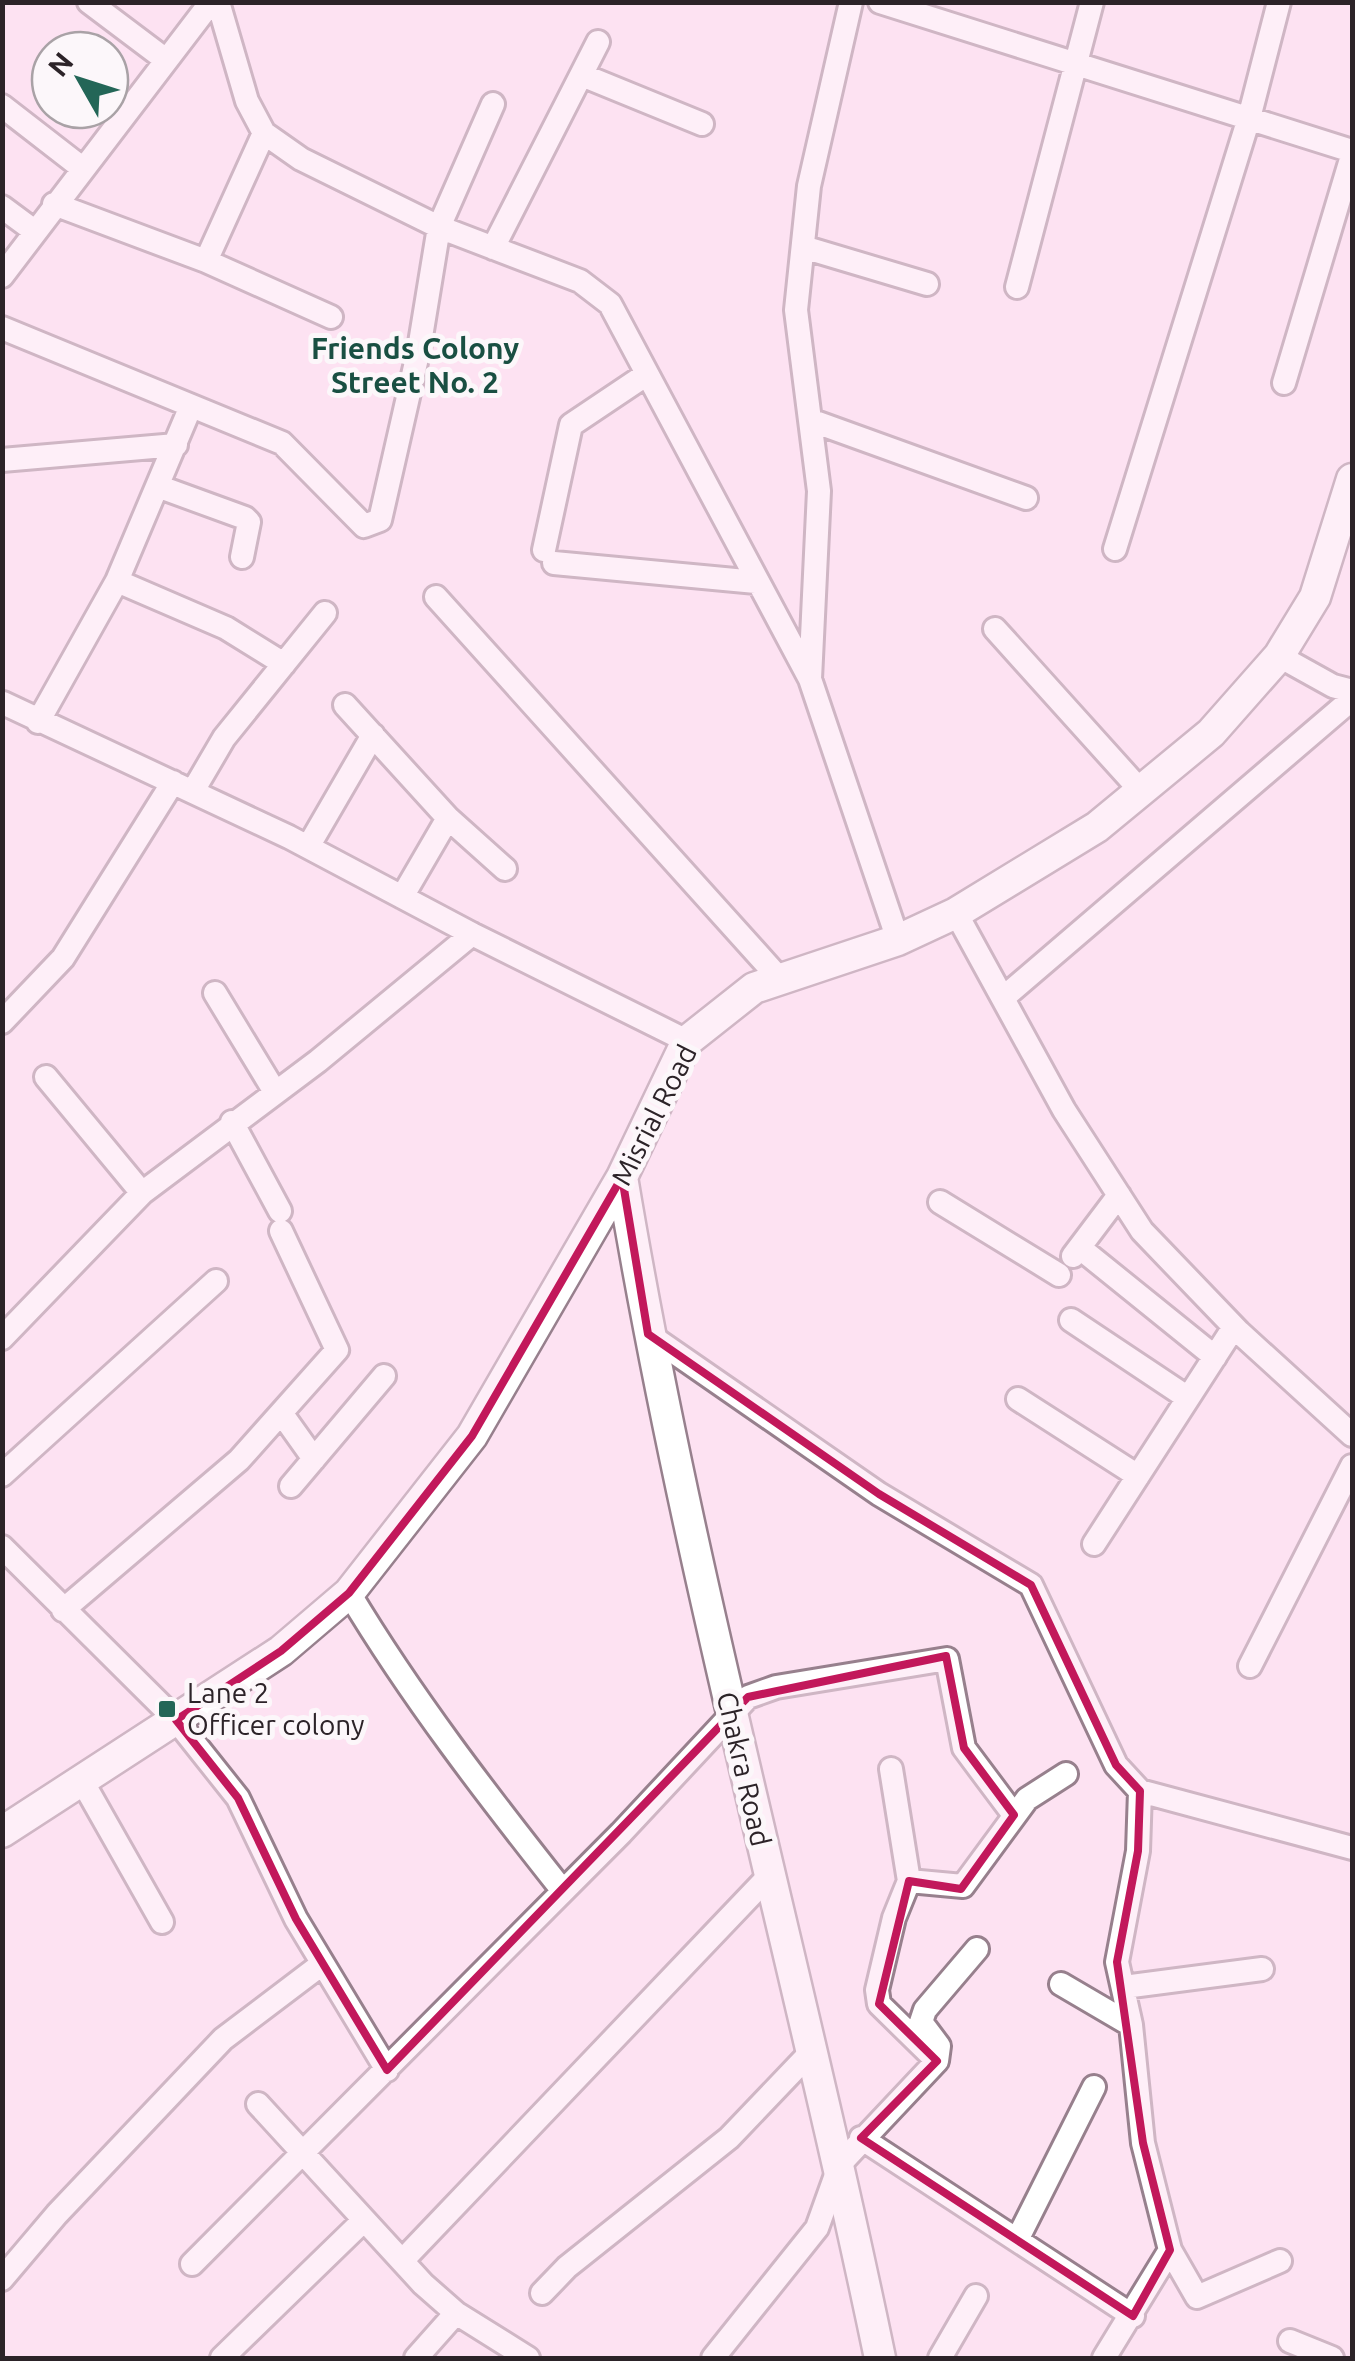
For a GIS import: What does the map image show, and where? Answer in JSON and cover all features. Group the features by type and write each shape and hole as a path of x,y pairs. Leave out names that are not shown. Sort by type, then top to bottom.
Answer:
{"main road":[{"name":"Misrial Road","path":"2,1832 281,1651 349,1593 472,1436 622,1177 688,1040 754,988 898,940 956,913 1097,828 1211,732 1279,656 1315,597 1352,479"},
{"name":"Chakra Road","path":"622,1177 648,1334 731,1717 840,2164 880,2358"}],"street":[{"path":"89,2 166,60"},
{"path":"2,276 33,230 215,2"},
{"path":"215,2 247,101 264,133 301,159 438,227 580,281 610,304 810,679 898,940"},
{"path":"810,679 820,491 796,310 809,186 851,2"},
{"path":"880,2 934,12 1352,154 1284,384"},
{"path":"1018,288 1092,2"},
{"path":"1114,549 1249,118 1279,2"},
{"path":"493,248 598,42"},
{"path":"582,75 702,124"},
{"path":"2,328 282,443 364,526 372,526 380,520 402,427 438,227 492,104"},
{"path":"2,106 82,168"},
{"path":"206,261 264,133"},
{"path":"54,204 206,261 331,316"},
{"path":"2,207 33,230"},
{"path":"802,247 927,284"},
{"path":"646,374 571,424 549,556 756,582"},
{"path":"38,722 117,581 192,406"},
{"path":"810,420 1026,498"},
{"path":"2,460 176,444"},
{"path":"160,486 249,522 242,557"},
{"path":"117,581 226,628 284,664"},
{"path":"436,597 780,979"},
{"path":"2,1022 72,946 183,787 325,613"},
{"path":"996,629 1141,791"},
{"path":"1279,656 1334,686 1352,691"},
{"path":"1003,998 1352,699"},
{"path":"2,703 308,847 472,934 688,1040"},
{"path":"345,705 448,818 505,868"},
{"path":"308,847 374,736"},
{"path":"402,897 448,818"},
{"path":"956,913 1064,1110 1142,1232 1234,1328 1352,1435"},
{"path":"2,1338 142,1193 440,964 472,934"},
{"path":"215,993 275,1092"},
{"path":"46,1077 142,1193"},
{"path":"63,1610 240,1460 336,1350 281,1221 232,1122"},
{"path":"940,1202 1055,1281 1119,1195"},
{"path":"1080,1248 1215,1357"},
{"path":"2,1475 216,1281"},
{"path":"1071,1320 1188,1398"},
{"path":"1094,1544 1234,1328"},
{"path":"648,1334 879,1494 1031,1585 1116,1765 1140,1791 1352,1848"},
{"path":"291,1486 384,1376"},
{"path":"1018,1399 1138,1476"},
{"path":"282,1414 314,1459"},
{"path":"1250,1666 1352,1466"},
{"path":"6,1558 176,1720 238,1798 322,1964 386,2070"},
{"path":"349,1593 381,1646 481,1787 563,1891"},
{"path":"192,2264 563,1891 748,1697 776,1687 947,1659 964,1748 1014,1814"},
{"path":"891,1769 909,1881 894,1918 877,1990 879,2004 937,2061"},
{"path":"909,1881 963,1886 1027,1799 1066,1774"},
{"path":"81,1779 162,1922"},
{"path":"1140,1791 1138,1852 1117,1962 1131,2025 1143,2143 1170,2250 1198,2297 1280,2261"},
{"path":"402,2261 770,1876"},
{"path":"713,2358 817,2228 840,2164 937,2061 939,2046 921,2022 925,2010 977,1949"},
{"path":"2,2279 57,2214 223,2039 322,1964"},
{"path":"1124,1987 1262,1969"},
{"path":"1060,1984 1131,2025"},
{"path":"542,2293 729,2138 812,2051"},
{"path":"1017,2240 1094,2087"},
{"path":"258,2104 402,2261 456,2312 528,2358"},
{"path":"861,2138 1133,2316"},
{"path":"222,2358 364,2220"},
{"path":"1104,2358 1170,2250"},
{"path":"940,2358 976,2296"},
{"path":"416,2358 456,2312"},
{"path":"1290,2342 1332,2358"}],"highlighted area":[{"path":"622,1177 648,1334 879,1494 1031,1585 1116,1765 1140,1791 1138,1851 1117,1962 1143,2143 1170,2250 1133,2316 861,2138 937,2061 879,2004 909,1881 961,1889 1014,1815 964,1748 946,1656 748,1697 387,2070 296,1919 238,1798 176,1720 281,1651 349,1593 472,1436"}],"place":[{"name":"Lane 2 Officer colony","path":"167,1709"}],"district":[{"name":"Friends Colony Street No. 2","path":"415,366"}]}
